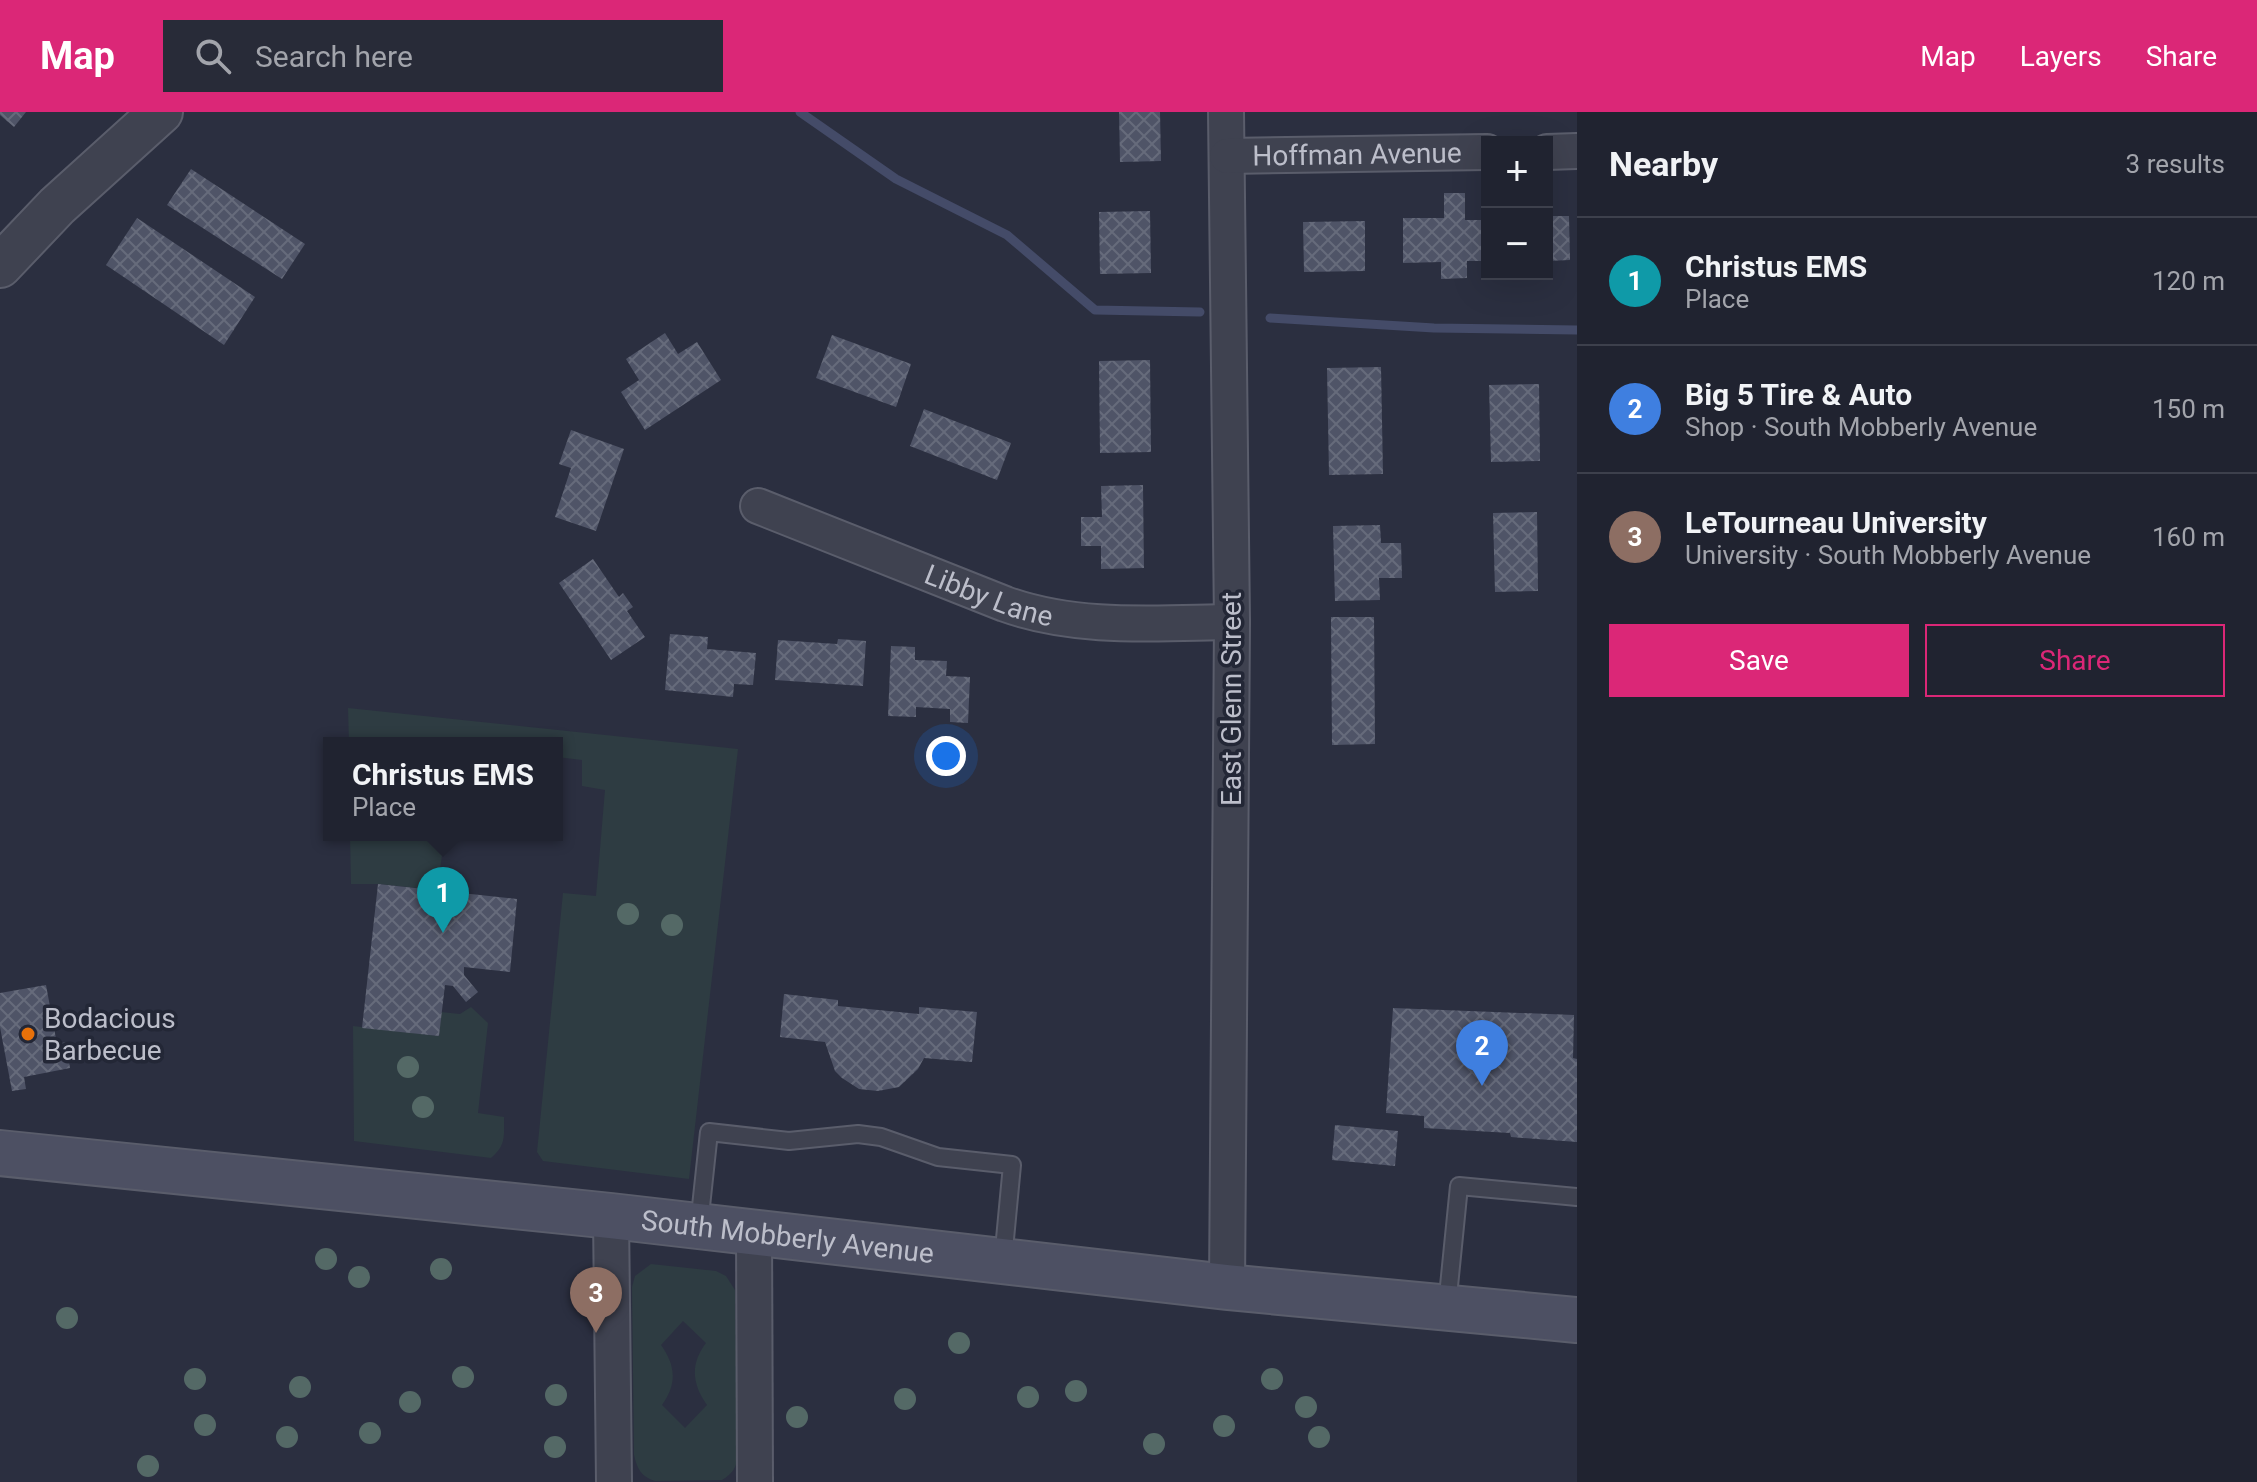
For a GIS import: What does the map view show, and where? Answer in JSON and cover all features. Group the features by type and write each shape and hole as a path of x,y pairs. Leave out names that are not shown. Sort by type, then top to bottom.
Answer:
{"main road":[{"name":"South Mobberly Avenue","path":"0,1153 611,1216 1227,1287 1577,1320"}],"street":[{"path":"0,266 57,206 161,112"},
{"name":"East Glenn Street","path":"1226,112 1232,622 1227,1287"},
{"path":"1553,152 1577,151"},
{"name":"Hoffman Avenue","path":"1227,156 1481,152"},
{"name":"Libby Lane","path":"758,506 1005,604 1045,616 1101,623 1232,622"},
{"path":"611,1216 614,1482"},
{"path":"754,1232 755,1482"}],"lane":[{"path":"699,1226 709,1132 789,1141 845,1134 871,1135 938,1157 1012,1165 1003,1261"},
{"path":"1446,1307 1459,1186 1577,1197"}],"shaded area":[{"path":"348,708 738,749 689,1179 543,1161 537,1152 563,893 596,896 605,790 582,786 582,760 563,758 563,737 349,737"},
{"path":"350,841 444,841 437,890 351,884"},
{"path":"471,1007 488,1023 478,1113 504,1117 503,1140 496,1153 491,1158 354,1141 353,1026 439,1036 441,1012 460,1014"},
{"path":"651,1264 716,1271 726,1276 735,1290 738,1456 733,1470 722,1480 655,1481 643,1474 637,1464 634,1455 632,1287 635,1276","holes":["683,1321 706,1343 697,1359 695,1374 698,1389 707,1405 685,1428 662,1405 673,1375 670,1360 661,1345"]}],"building":[{"path":"0,112 26,112 14,127"},
{"path":"1119,112 1160,112 1161,161 1120,162"},
{"path":"191,169 305,244 282,279 167,205"},
{"path":"1444,193 1465,193 1465,220 1481,220 1481,261 1467,261 1467,278 1441,279 1441,262 1403,263 1403,218 1444,218"},
{"path":"1150,211 1151,273 1100,274 1099,212"},
{"path":"1553,216 1569,216 1570,260 1553,261"},
{"path":"137,218 255,297 224,345 106,265"},
{"path":"1365,221 1365,271 1304,272 1303,222"},
{"path":"665,333 678,354 697,342 721,380 645,430 621,392 639,380 626,359"},
{"path":"832,335 911,364 896,407 816,378"},
{"path":"1150,360 1151,452 1100,453 1099,361"},
{"path":"1381,367 1383,474 1329,475 1327,368"},
{"path":"1539,384 1540,461 1491,462 1489,385"},
{"path":"924,409 1011,443 997,480 910,446"},
{"path":"571,430 624,449 596,531 555,517 571,468 559,464"},
{"path":"1143,485 1144,568 1101,569 1101,546 1081,546 1081,517 1102,517 1101,486"},
{"path":"1537,512 1538,591 1495,592 1493,513"},
{"path":"1380,525 1381,543 1401,543 1402,578 1379,578 1380,600 1335,601 1333,526"},
{"path":"593,559 619,597 623,593 633,607 627,611 645,637 611,660 559,583"},
{"path":"1331,617 1374,617 1375,744 1332,745"},
{"path":"670,634 708,637 707,649 756,653 753,685 734,684 733,697 665,690"},
{"path":"838,639 866,641 863,686 775,680 778,640 837,644"},
{"path":"891,646 915,647 915,660 947,661 946,676 970,677 968,723 950,722 950,709 916,707 916,717 888,716"},
{"path":"378,884 517,899 510,972 464,967 464,975 478,992 466,1002 453,986 445,985 439,1036 362,1028"},
{"name":"Bodacious Barbecue","path":"46,985 57,1044 66,1042 70,1068 24,1077 26,1089 12,1091 0,1027 0,993"},
{"path":"784,994 838,1000 838,1006 919,1014 919,1007 977,1012 972,1062 924,1058 918,1069 899,1087 878,1091 859,1089 835,1071 825,1042 780,1037"},
{"path":"1393,1008 1574,1015 1577,1142 1511,1137 1510,1133 1424,1128 1424,1116 1386,1113"},
{"path":"1335,1125 1398,1131 1395,1166 1332,1160"}],"waterway":[{"path":"800,112 896,179 1007,235 1095,310 1200,312"},
{"path":"1270,318 1434,328 1577,330"}],"place":[{"name":"Christus EMS","path":"443,933"},
{"name":"Bodacious Barbecue","path":"28,1034"},
{"name":"Big 5 Tire & Auto","path":"1482,1086"},
{"name":"LeTourneau University","path":"596,1333"}]}
